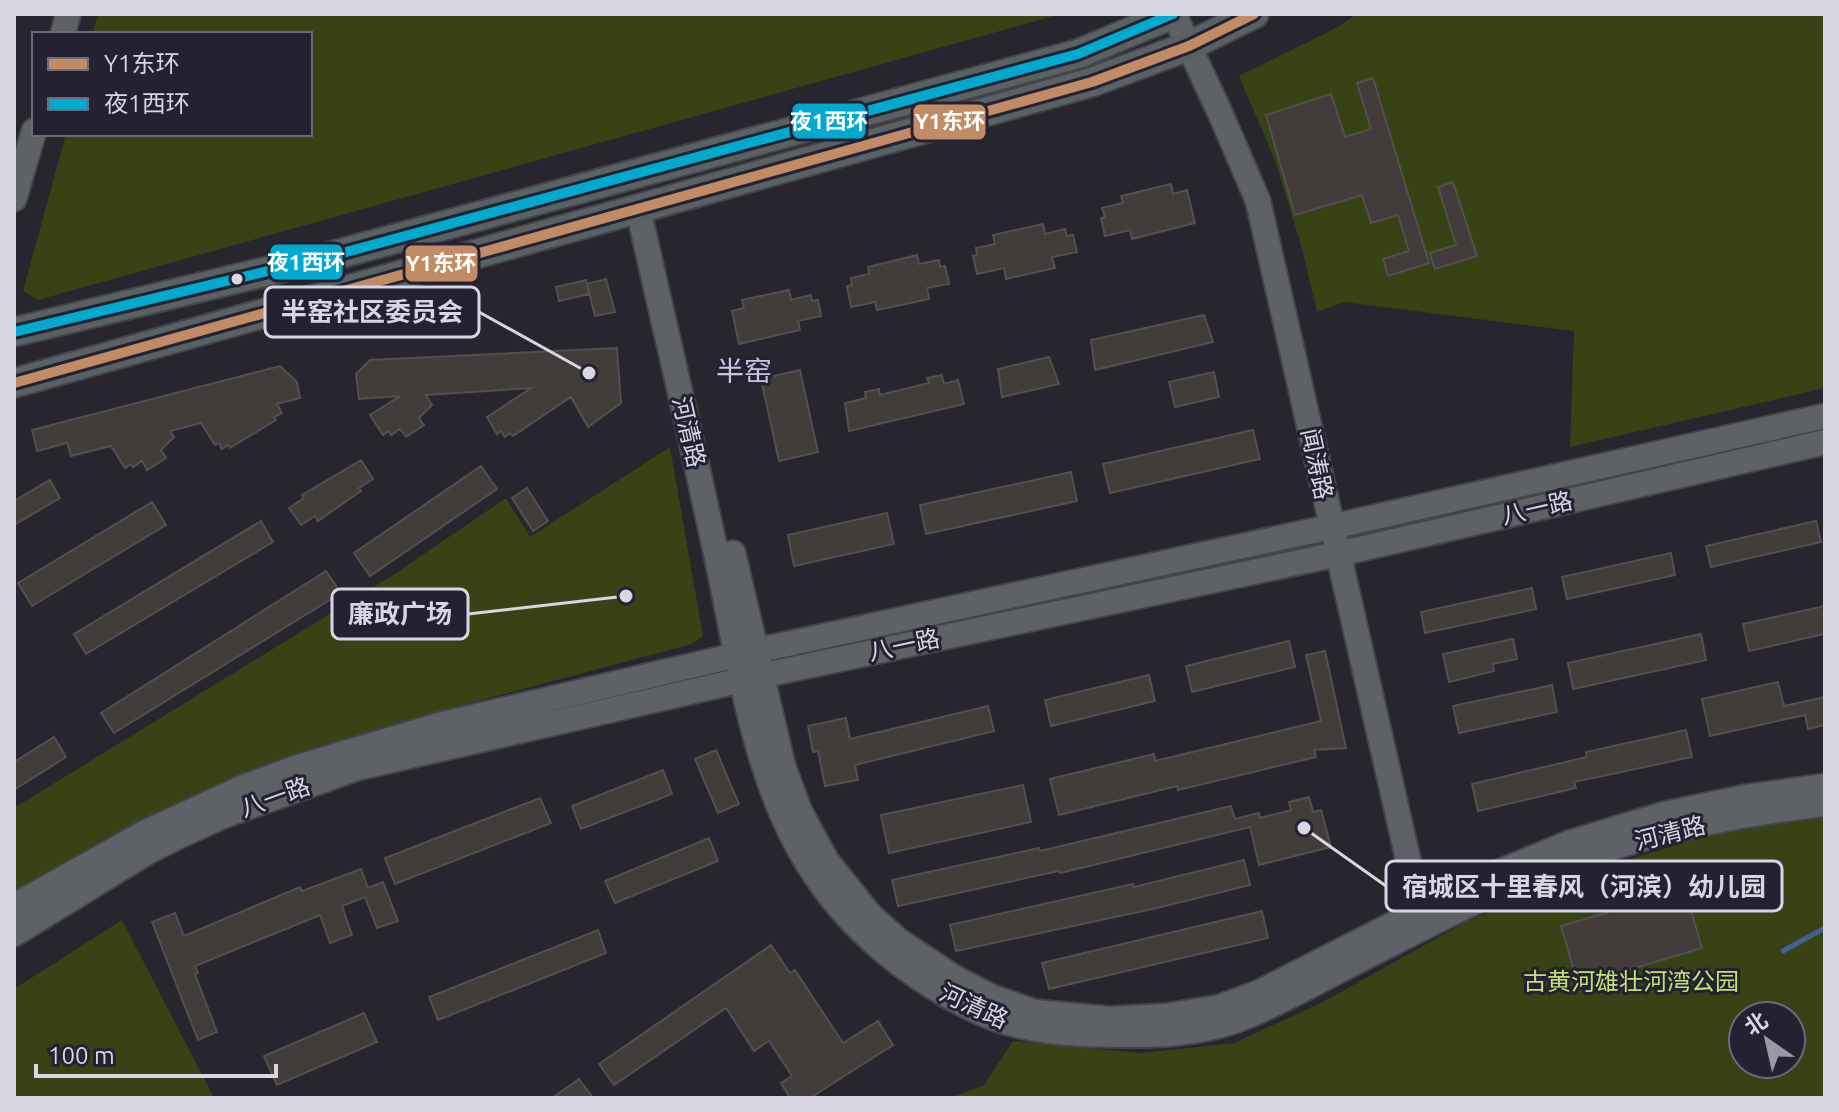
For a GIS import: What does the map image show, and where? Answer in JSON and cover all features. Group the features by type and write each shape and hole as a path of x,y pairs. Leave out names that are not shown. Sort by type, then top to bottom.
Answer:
{"main road":[{"name":"闻涛路","path":"1173,14 1258,201 1421,919"},
{"path":"14,332 335,255 1078,54 1173,14"},
{"path":"14,383 1092,82 1189,46 1254,14"},
{"path":"14,199 33,136"},
{"name":"河清路","path":"644,206 752,678 800,812 826,860 870,915 899,941 955,978 992,997 1035,1012 1109,1019 1192,1013 1220,1007 1421,919 1578,858 1678,829 1825,804"},
{"name":"八一路","path":"14,906 144,833 244,787 298,767 439,725 747,652 1331,527 1825,416"},
{"name":"八一路","path":"14,934 160,846 223,816 357,768 752,678 1338,554 1825,442"},
{"name":"河清路","path":"1421,919 1524,860 1614,828 1746,797 1825,786"}],"green space":[{"path":"98,14 1061,14 38,300 23,291 65,136 312,136 312,32 93,32"},
{"path":"1357,14 1825,14 1825,388 1570,447 1574,331 1344,302 1317,312 1275,160 1239,76 1336,28"},
{"path":"670,447 703,636 692,644 299,752 99,842 14,891 14,808 393,575 506,498 530,537"},
{"name":"古黄河雄壮河湾公园","path":"1825,811 1825,1098 950,1098 984,1085 1013,1041 1141,1053 1234,1043 1321,1003 1466,922 1564,879 1710,835"},
{"path":"122,920 214,1098 14,1098 14,989"}],"building":[{"path":"1373,78 1429,263 1388,276 1383,259 1409,251 1398,215 1371,223 1362,195 1295,215 1266,115 1331,94 1345,137 1371,129 1357,83"},
{"path":"1453,182 1477,256 1435,269 1430,253 1456,245 1438,187"},
{"path":"1171,184 1173,194 1187,190 1195,223 1132,239 1130,230 1105,236 1102,208 1123,203 1121,196"},
{"path":"1043,224 1045,234 1065,229 1067,236 1073,235 1077,252 1052,257 1055,268 1006,279 1004,268 977,274 973,256 977,255 976,248 995,244 993,235"},
{"path":"917,255 919,264 939,260 940,267 945,266 949,284 927,288 929,299 877,310 875,302 851,307 847,286 852,285 851,278 869,274 868,267"},
{"path":"606,279 615,312 595,316 587,284"},
{"path":"586,280 589,294 559,301 556,287"},
{"path":"789,290 791,300 811,295 812,301 818,300 821,316 798,321 800,330 739,344 732,311 744,308 742,300"},
{"path":"1204,315 1213,342 1095,370 1091,340"},
{"path":"617,348 621,403 588,427 571,397 513,436 510,433 505,437 501,431 497,434 487,417 531,388 426,395 432,405 419,418 424,425 406,437 400,429 391,435 389,431 383,435 370,415 400,396 359,399 356,374 370,360"},
{"path":"1049,357 1059,384 1002,397 998,369"},
{"path":"280,366 297,382 300,398 277,404 282,413 274,417 276,420 230,448 228,445 222,449 219,443 215,445 201,423 170,431 174,437 161,450 166,458 147,470 142,461 125,468 111,446 71,456 67,443 37,451 32,430"},
{"path":"800,370 818,452 779,461 761,379"},
{"path":"1214,372 1219,397 1175,407 1169,382"},
{"path":"942,375 944,384 958,380 964,404 849,431 845,403 866,398 865,392 879,389 880,395 929,383 927,378"},
{"path":"1253,430 1260,459 1110,493 1103,464"},
{"path":"361,460 373,479 318,521 315,516 301,525 289,508 304,498 302,495"},
{"path":"481,466 497,489 370,576 354,553"},
{"path":"1071,472 1077,501 926,534 920,505"},
{"path":"50,480 60,498 14,525 14,501"},
{"path":"527,488 548,521 533,531 512,498"},
{"path":"152,502 166,525 32,606 18,583"},
{"path":"887,513 894,544 794,566 788,535"},
{"path":"261,521 273,542 86,654 74,634"},
{"path":"1816,521 1821,542 1711,567 1706,546"},
{"path":"1671,553 1675,575 1567,599 1562,577"},
{"path":"326,571 341,593 114,733 101,713"},
{"path":"1532,588 1536,609 1425,633 1421,612"},
{"path":"1825,606 1825,634 1749,651 1743,624"},
{"path":"1701,634 1706,660 1573,689 1568,663"},
{"path":"1513,639 1517,659 1493,664 1494,671 1449,682 1443,654"},
{"path":"1289,641 1295,667 1192,692 1186,666"},
{"path":"1325,651 1346,748 1314,750 1316,757 1059,815 1050,779 1154,754 1155,761 1321,721 1306,655"},
{"path":"1149,675 1155,701 1051,726 1045,700"},
{"path":"1778,682 1784,706 1825,697 1825,725 1808,729 1805,715 1710,736 1702,699"},
{"path":"1552,685 1557,712 1459,733 1453,706"},
{"path":"988,706 994,731 855,765 858,780 825,786 818,751 813,752 808,726 846,718 850,739"},
{"path":"1686,730 1692,757 1574,782 1576,788 1478,811 1472,784 1587,757 1586,752"},
{"path":"54,737 66,757 14,790 14,762"},
{"path":"716,750 739,804 718,813 695,759"},
{"path":"663,770 672,794 581,829 572,806"},
{"path":"1023,785 1031,822 889,853 881,815"},
{"path":"1309,797 1313,812 1321,810 1331,847 1259,865 1250,827 1060,873 898,906 892,880 1039,848 1040,851 1231,806 1235,819 1259,813 1260,818 1291,810 1289,802"},
{"path":"540,798 551,823 395,884 385,858"},
{"path":"709,838 718,861 615,903 605,881"},
{"path":"1244,860 1250,885 956,951 950,925 1133,884 1134,887"},
{"path":"361,869 368,888 383,882 398,921 377,928 365,897 342,906 352,935 330,943 320,915 195,966 198,973 195,974 217,1032 198,1040 152,922 175,913 184,936 300,887 302,891"},
{"path":"1685,890 1702,948 1578,985 1561,926"},
{"path":"1262,911 1268,938 1049,989 1042,963"},
{"path":"598,930 606,953 438,1020 429,997"},
{"path":"771,945 790,973 795,970 843,1043 878,1021 893,1045 810,1098 790,1098 781,1083 792,1076 769,1041 754,1051 726,1008 614,1085 599,1064"},
{"path":"364,1013 377,1042 277,1085 264,1056"},
{"path":"579,1079 593,1098 552,1098"}],"waterway":[{"path":"1783,951 1825,928"}],"transit line":[{"name":"夜1西环","path":"14,332 335,255 1078,54 1173,14"},
{"name":"Y1东环","path":"14,383 1092,82 1189,46 1254,14"}],"place":[{"name":"半窑社区委员会","path":"589,373"},
{"name":"廉政广场","path":"626,596"},
{"name":"宿城区十里春风（河滨）幼儿园","path":"1304,828"}],"district":[{"name":"半窑","path":"744,370"}]}
